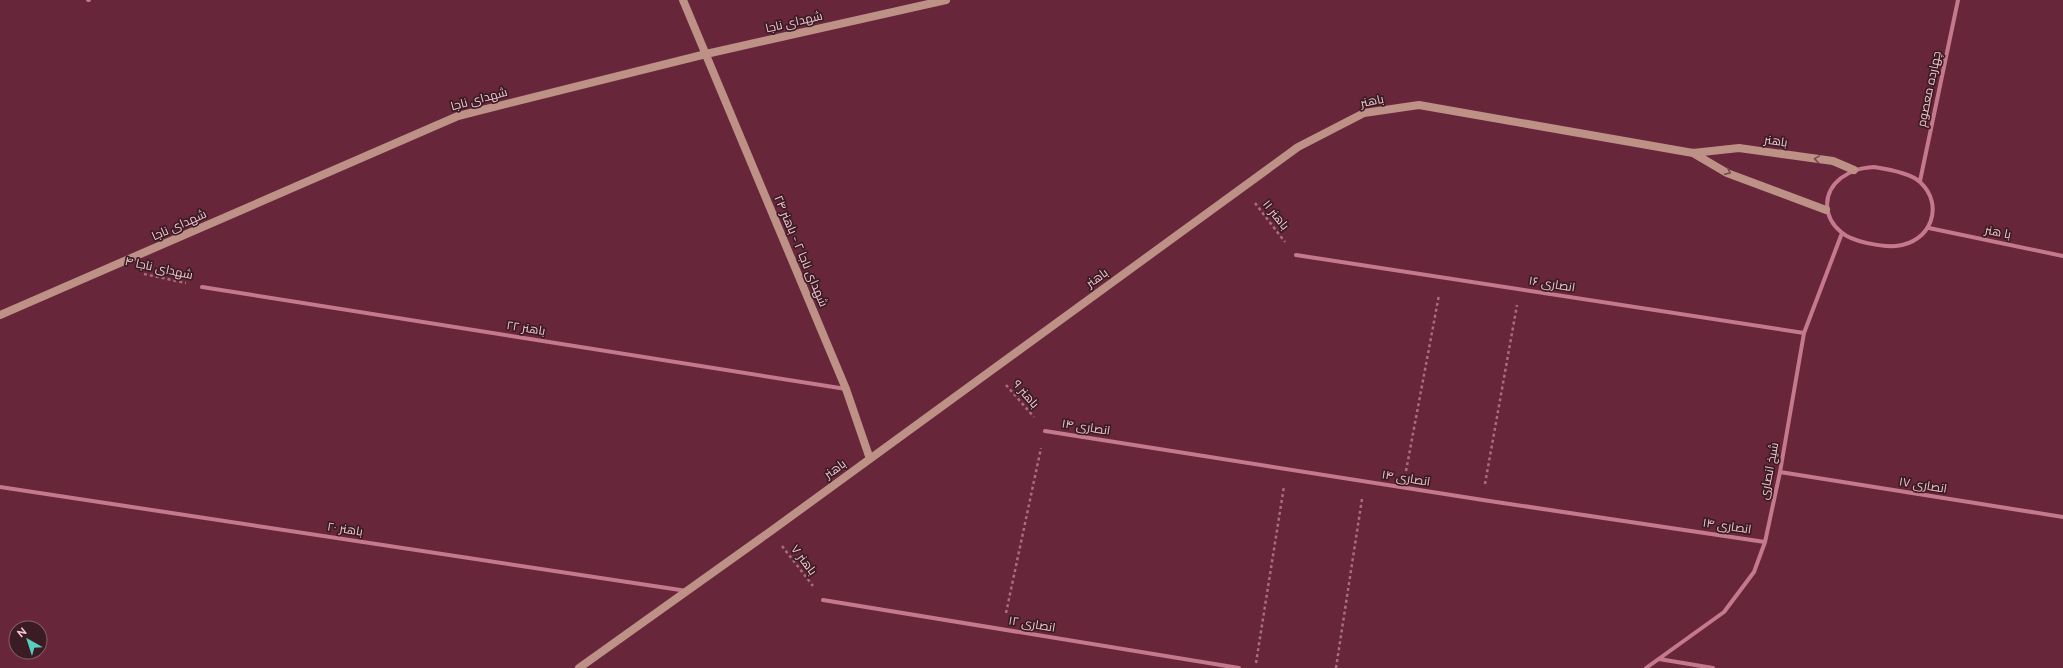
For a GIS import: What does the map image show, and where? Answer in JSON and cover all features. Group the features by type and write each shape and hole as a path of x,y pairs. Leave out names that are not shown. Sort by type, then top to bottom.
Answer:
{"street":[{"name":"شهدای ناجا ۲ - باهنر ۲۴","path":"683,0 846,389 870,459"},
{"name":"شهدای ناجا","path":"0,315 458,116 706,54 946,0"},
{"name":"چهارده معصوم","path":"1920,181 1958,0"},
{"name":"باهنر","path":"579,668 771,531 1298,147 1364,113 1419,105 1694,153 1739,148 1833,162 1854,170"},
{"name":"باهنر","path":"1694,153 1727,173 1826,210"},
{"path":"1874,167 1893,170 1920,181 1931,199 1932,213 1929,228 1919,239 1906,245 1875,245 1842,233 1832,221 1826,210 1827,195 1833,184 1854,170 1860,168 1874,167"},
{"name":"با هنر","path":"1929,228 2063,256"},
{"name":"شیخ انصاری","path":"1646,668 1724,612 1754,572 1765,542 1780,472 1804,333 1842,233"},
{"name":"انصاری ۱۶","path":"1296,255 1804,333"},
{"name":"باهنر ۲۲","path":"202,287 846,389"},
{"name":"انصاری ۱۴","path":"1045,431 1482,500 1765,542"},
{"name":"انصاری ۱۷","path":"1780,472 2063,517"},
{"name":"باهنر ۲۰","path":"0,487 687,591"},
{"name":"انصاری ۱۲","path":"823,600 1239,668"},
{"path":"1659,659 1713,668"}],"path":[{"name":"باهنر ۱۱","path":"1242,187 1296,255"},
{"name":"شهدای ناجا ۴","path":"112,267 202,287"},
{"path":"1404,487 1442,277"},
{"path":"1482,500 1520,289"},
{"name":"باهنر ۹","path":"992,369 1045,431"},
{"path":"1002,629 1045,431"},
{"path":"1256,668 1286,468"},
{"path":"1336,668 1365,481"},
{"name":"باهنر ۷","path":"771,531 823,600"}]}
